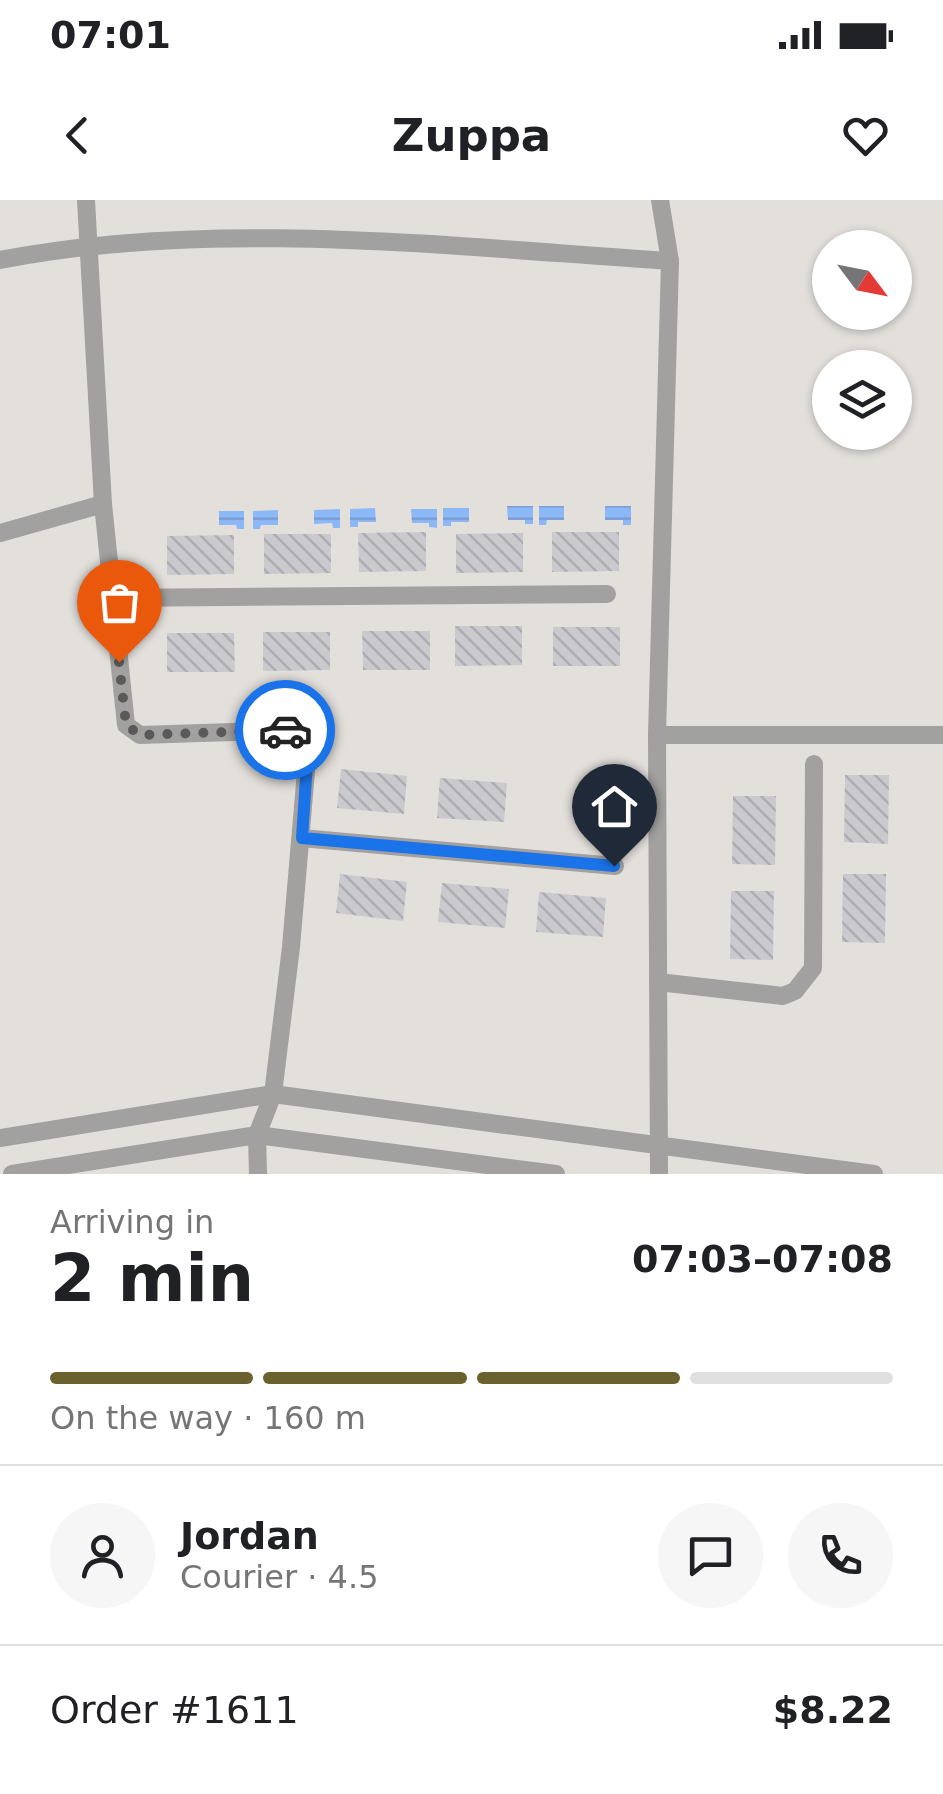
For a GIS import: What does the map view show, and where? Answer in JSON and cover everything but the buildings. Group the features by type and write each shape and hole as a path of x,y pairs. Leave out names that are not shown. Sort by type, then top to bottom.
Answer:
{"street":[{"path":"86,200 102,504 126,725 140,735 293,730 303,735 308,748 302,838 272,1094 257,1136 258,1174"},
{"path":"658,1174 657,735 670,261 660,200"},
{"path":"0,260 88,246 312,240 670,261"},
{"path":"0,532 102,504"},
{"path":"112,598 607,594"},
{"path":"657,735 943,735"},
{"path":"658,982 784,996 806,981 813,968 814,764"},
{"path":"302,838 614,866"},
{"path":"0,1138 272,1094 874,1174"},
{"path":"12,1174 257,1136 556,1174"}],"water":[{"path":"507,506 533,506 533,524 508,520"},
{"path":"539,506 564,506 564,520 547,520 546,525 539,525"},
{"path":"605,506 631,506 631,525 623,525 623,520 605,520"},
{"path":"375,508 376,522 358,522 358,527 350,527 350,509"},
{"path":"443,508 469,508 469,522 443,526"},
{"path":"340,509 340,528 333,528 332,523 314,524 314,510"},
{"path":"411,509 437,509 437,528 429,527 429,523 412,523"},
{"path":"278,510 278,525 253,529 253,511"},
{"path":"219,511 244,511 244,529 219,525"}],"way so far":[{"path":"119,662 126,725 132,732 140,735 285,730"}],"route":[{"path":"285,730 303,735 308,748 302,838 614,866"}]}
